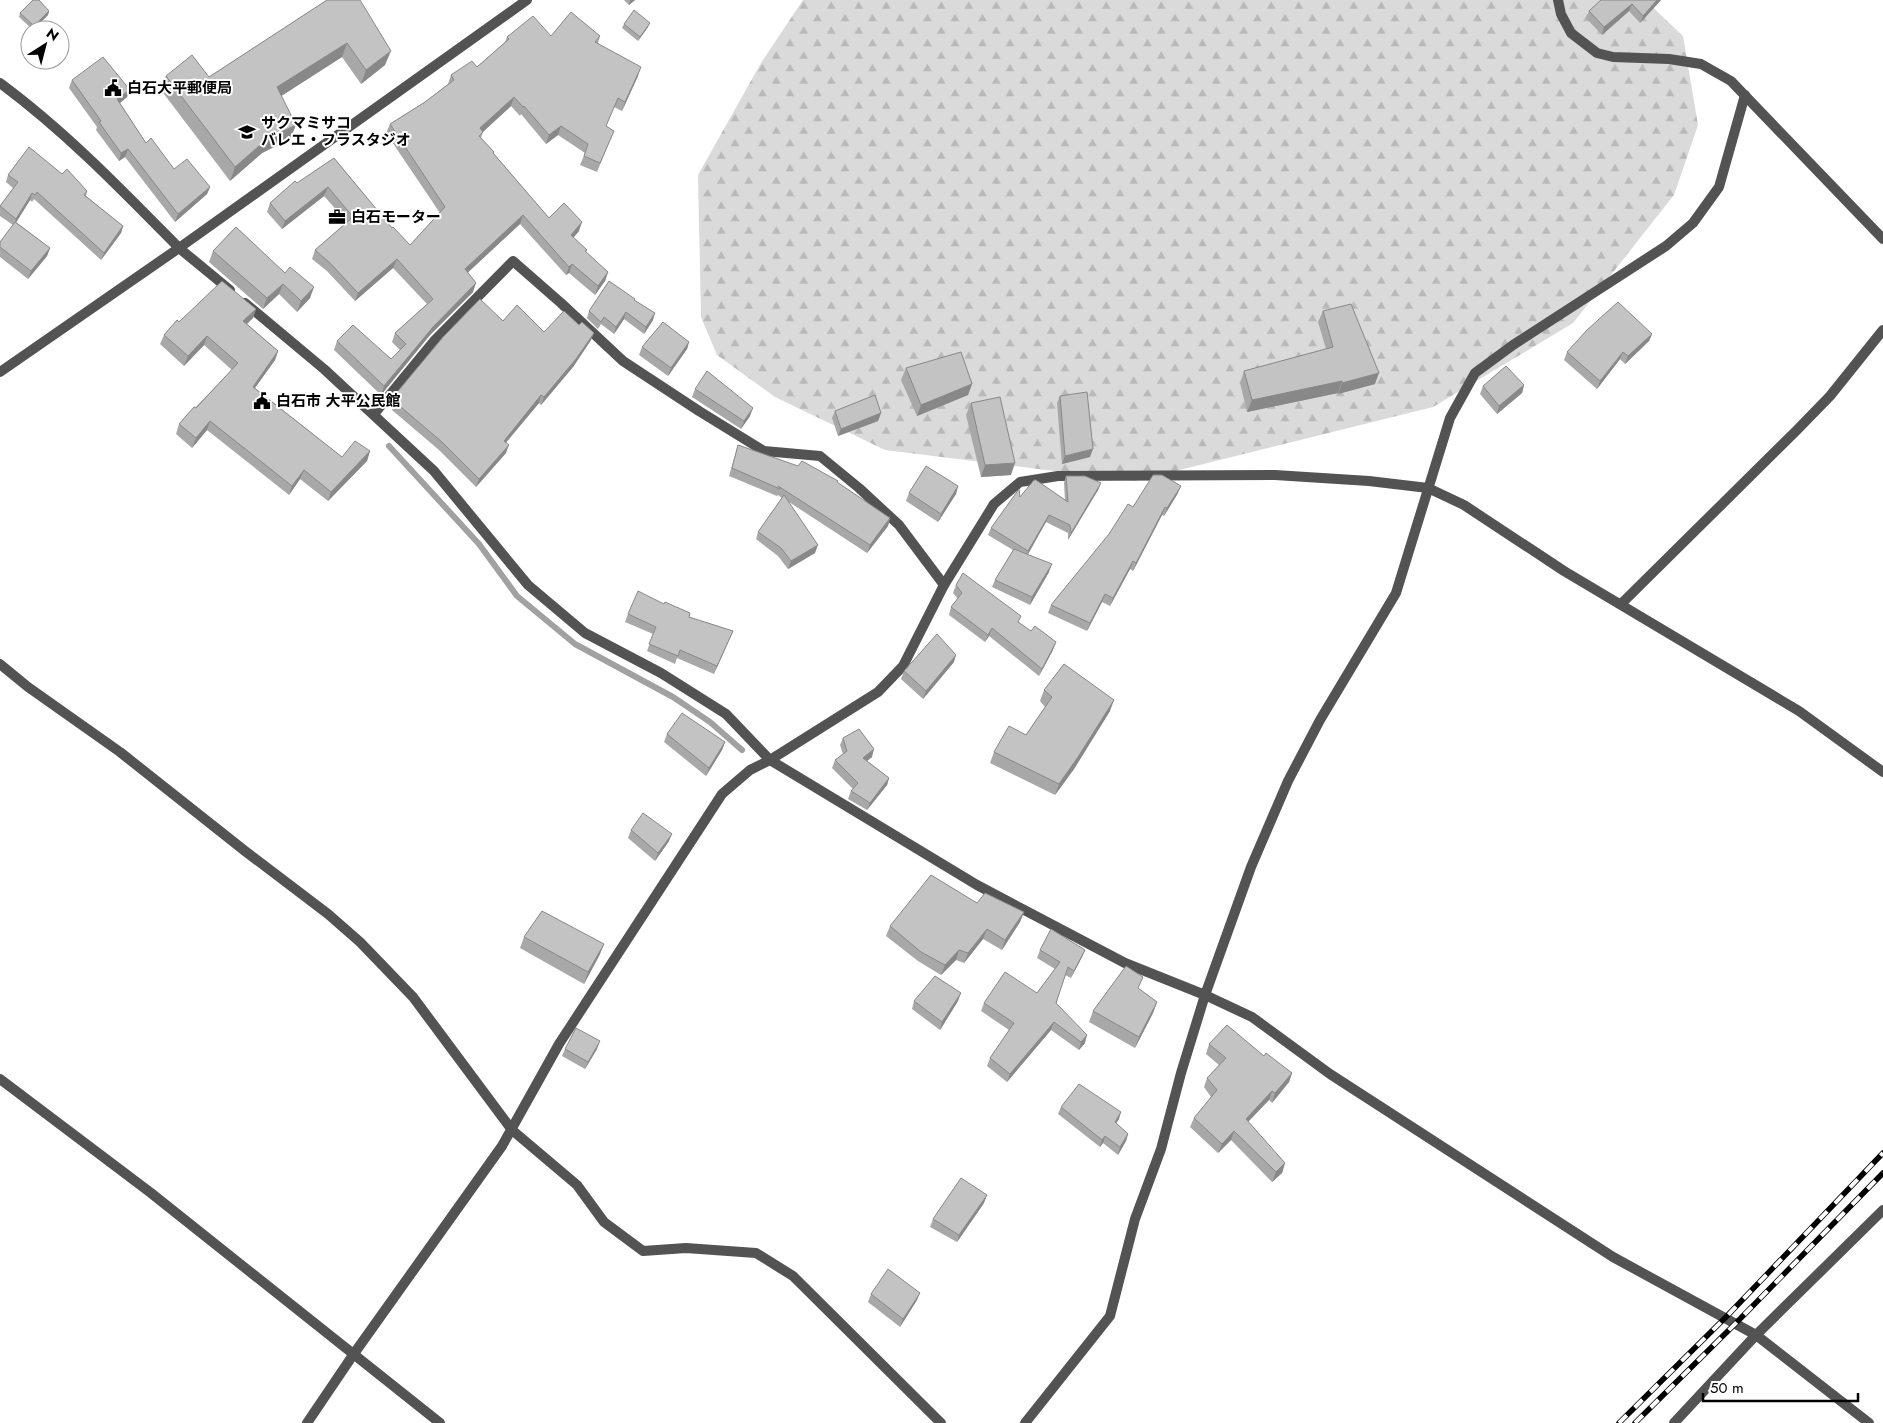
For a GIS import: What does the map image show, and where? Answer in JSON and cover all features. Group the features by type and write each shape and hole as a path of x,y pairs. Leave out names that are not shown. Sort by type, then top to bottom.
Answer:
{"street":[{"path":"0,372 179,248 527,0"},
{"path":"1558,0 1561,14 1571,33 1597,53 1613,57 1669,59 1701,64 1731,81 1883,239"},
{"path":"0,83 34,108 85,155 179,248 324,369 374,414 434,471 528,585 585,633 661,672 726,714 770,760 977,885 1125,963 1205,995 1252,1017 1330,1074 1613,1257 1756,1335 1869,1423"},
{"path":"1025,1423 1110,1316 1135,1220 1161,1149 1181,1073 1205,995 1251,866 1288,781 1320,720 1396,593 1450,418 1475,372 1513,345 1666,246 1693,223 1719,187 1745,95"},
{"path":"374,414 435,340 513,262 561,303 623,361 699,411 764,451 820,456 859,488 899,525 944,585"},
{"path":"1621,604 1830,396 1883,330"},
{"path":"307,1423 512,1130 559,1044 722,794 750,770 770,760 878,692 903,666 944,585 994,504 1020,482 1058,476 1275,475 1369,481 1428,488 1464,505 1564,571 1799,711 1883,772"},
{"path":"0,664 28,687 120,752 328,914 360,942 412,997 512,1130 577,1185 604,1222 643,1251 686,1248 756,1253 793,1276 941,1423"},
{"path":"0,1079 151,1193 440,1423"},
{"path":"1674,1423 1756,1335 1883,1210"}],"green space":[{"path":"803,0 1645,0 1683,36 1698,125 1674,195 1573,323 1433,407 1135,481 885,450 775,397 717,355 701,317 698,175 761,63"}],"building":[{"path":"33,0 39,0 49,11 40,20 28,20 20,13"},
{"path":"327,0 360,0 391,51 366,70 347,43 277,87 296,125 267,139 235,167 166,76 192,55 209,77"},
{"path":"1601,0 1657,0 1643,16 1632,4 1604,27 1589,11"},
{"path":"634,10 650,23 640,37 624,24"},
{"path":"571,12 600,36 595,42 641,67 625,102 618,98 606,126 614,131 600,163 584,156 588,144 561,126 549,135 514,97 480,128 483,132 479,136 549,218 564,203 582,222 571,235 608,272 598,286 572,264 569,267 523,215 465,269 476,283 433,327 384,386 337,341 353,325 391,359 406,344 395,333 433,299 397,259 358,293 315,250 353,217 328,187 285,221 270,203 295,181 297,183 334,158 392,228 410,245 445,207 390,124 425,102 454,80 451,75 472,61 477,67 509,39 507,37 533,16 551,36"},
{"path":"103,57 130,90 117,99 146,143 151,138 174,169 187,159 210,187 178,214 128,149 121,153 72,80"},
{"path":"29,147 62,174 67,169 87,191 84,195 123,226 104,253 37,192 35,195 32,193 16,219 0,206 18,182 8,175"},
{"path":"15,222 50,248 31,271 0,247 0,242"},
{"path":"236,227 285,273 290,267 314,287 301,301 283,284 267,298 213,251"},
{"path":"222,281 256,309 243,321 278,351 253,387 342,457 355,441 370,451 331,492 304,470 292,486 210,421 196,438 179,424 238,363 207,336 188,356 164,335 177,320 179,322"},
{"path":"609,281 655,313 646,327 626,312 616,327 604,317 601,322 589,311"},
{"path":"480,299 503,321 517,305 544,332 564,311 579,325 582,322 594,333 576,359 544,397 541,395 504,441 509,445 479,479 442,442 395,402 397,400 393,397 443,337"},
{"path":"1618,302 1652,334 1628,356 1623,352 1600,381 1567,352 1587,330"},
{"path":"1351,304 1379,373 1342,383 1342,381 1252,400 1244,371 1333,347 1323,311"},
{"path":"663,322 689,342 671,368 642,347"},
{"path":"961,352 972,384 921,405 906,368"},
{"path":"1506,366 1524,385 1499,406 1483,386"},
{"path":"707,371 753,408 744,421 695,389"},
{"path":"1087,392 1093,449 1065,456 1060,396"},
{"path":"875,395 881,413 841,429 835,411"},
{"path":"1000,397 1015,463 985,465 971,403"},
{"path":"738,445 798,466 802,461 838,481 890,518 870,545 778,486 780,489 732,468"},
{"path":"926,466 958,486 941,514 909,493"},
{"path":"1153,475 1162,475 1181,486 1167,508 1165,507 1136,563 1133,561 1113,598 1105,594 1090,623 1051,605 1109,534 1128,504 1133,507"},
{"path":"1066,476 1085,476 1101,483 1071,533 1070,525 1049,515 1028,551 991,528 1019,489 1020,497 1034,480 1068,502"},
{"path":"784,495 818,545 791,561 781,548 758,532"},
{"path":"1014,549 1052,564 1032,597 995,580"},
{"path":"963,573 1021,616 1018,622 1031,631 1035,626 1056,642 1042,669 992,628 988,635 951,607 962,593 956,585"},
{"path":"638,591 664,604 665,602 690,613 689,617 733,631 717,666 680,650 678,656 649,644 656,627 628,614"},
{"path":"937,634 956,655 926,691 904,671"},
{"path":"1064,664 1114,700 1059,784 994,752 1009,726 1026,735 1052,697 1044,690"},
{"path":"682,713 725,742 709,768 667,734"},
{"path":"859,729 874,749 863,758 889,778 870,803 851,791 858,783 835,760 847,751 843,738"},
{"path":"643,813 672,834 658,853 631,830"},
{"path":"931,875 977,903 985,893 1024,912 1005,940 987,929 968,953 959,950 945,965 921,952 890,926"},
{"path":"542,911 604,944 588,972 524,937"},
{"path":"1051,929 1085,950 1074,971 1068,967 1056,1003 1087,1035 1081,1042 1054,1022 1010,1074 990,1058 1014,1023 984,1003 1005,972 1037,993 1060,962 1040,950"},
{"path":"1126,966 1143,977 1138,988 1157,1002 1139,1037 1093,1011"},
{"path":"935,976 961,993 942,1022 914,1001"},
{"path":"1227,1025 1264,1056 1266,1053 1292,1073 1275,1093 1272,1091 1246,1119 1285,1163 1276,1172 1234,1131 1222,1144 1194,1118 1217,1090 1207,1078 1226,1058 1209,1044"},
{"path":"576,1028 600,1041 588,1062 565,1049"},
{"path":"1079,1084 1121,1112 1115,1122 1128,1134 1120,1147 1105,1136 1102,1140 1061,1107"},
{"path":"961,1178 987,1195 959,1235 933,1219"},
{"path":"888,1269 920,1293 903,1319 871,1294"}],"waterway":[{"path":"389,446 479,544 517,596 575,644 673,697 710,722 742,750"}],"railway":[{"path":"1619,1423 1726,1317 1883,1153"},
{"path":"1635,1423 1883,1173"}],"place":[{"name":"白石大平郵便局","path":"113,88"},
{"name":"サクマミサコ バレエ・フラスタジオ","path":"247,132"},
{"name":"白石モーター","path":"337,217"},
{"name":"白石市 大平公民館","path":"262,401"}]}
